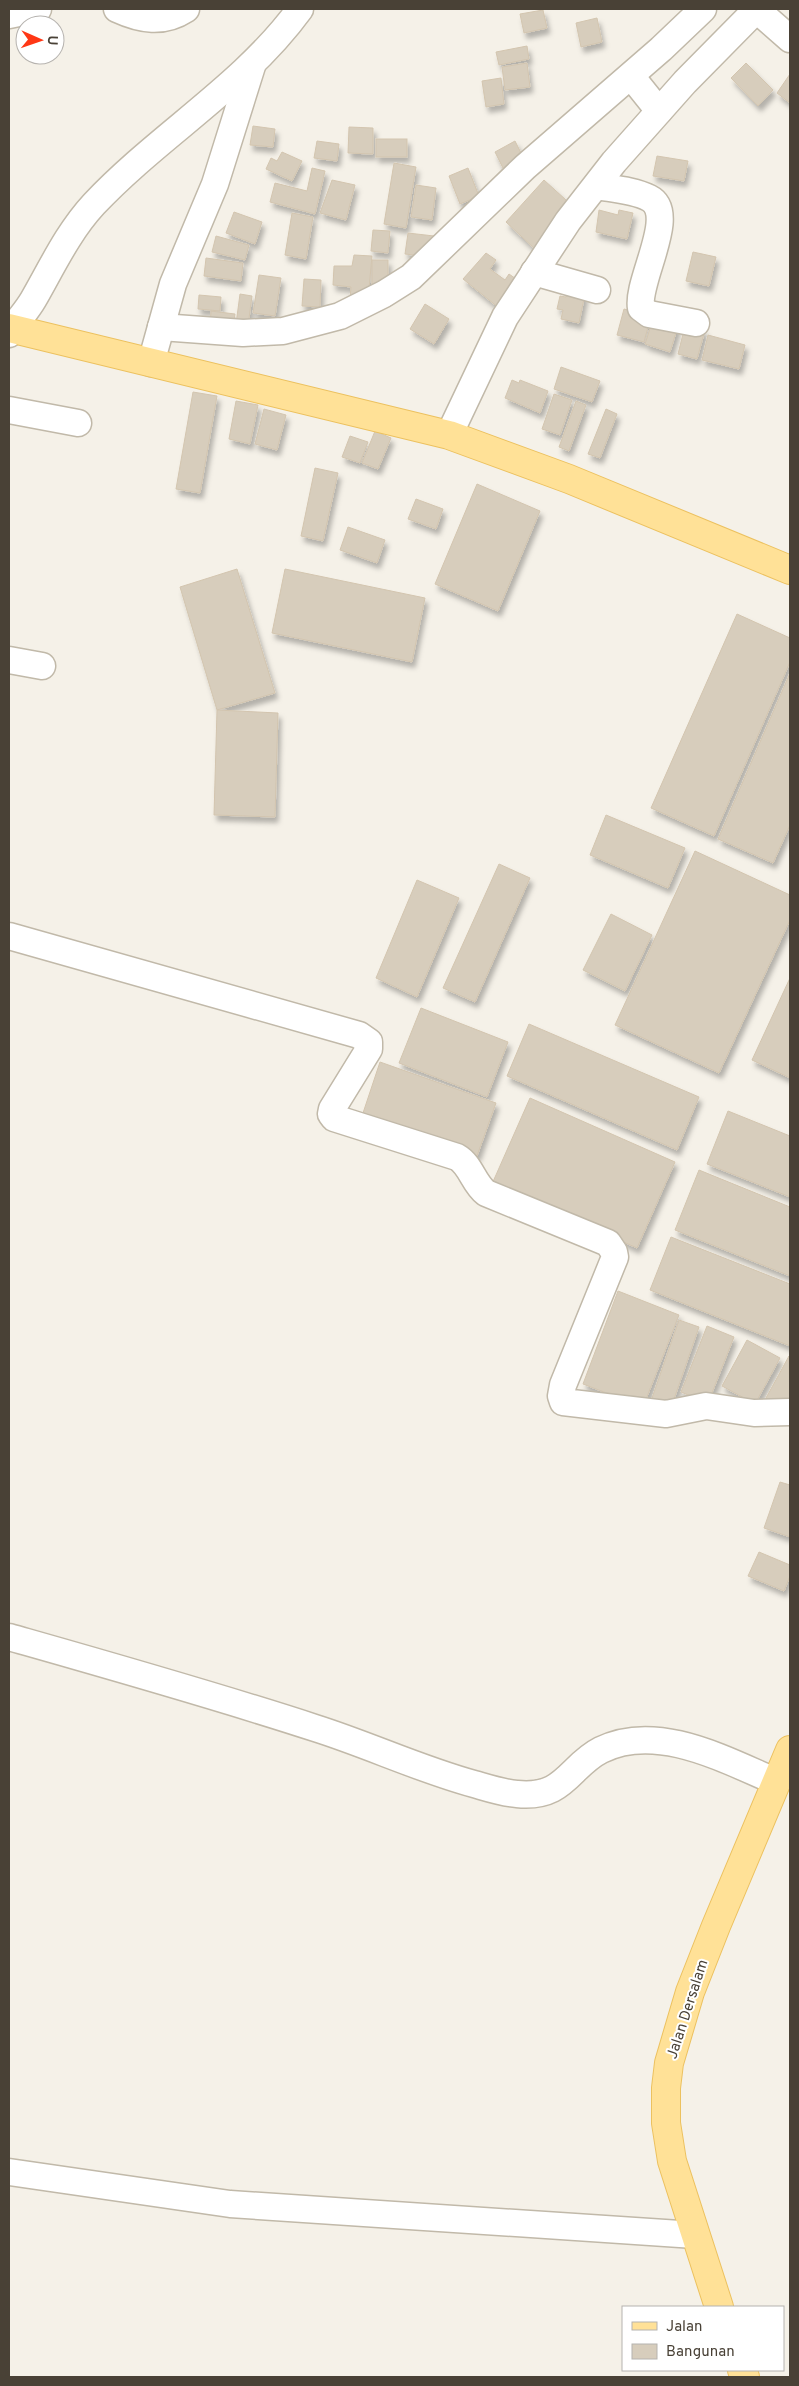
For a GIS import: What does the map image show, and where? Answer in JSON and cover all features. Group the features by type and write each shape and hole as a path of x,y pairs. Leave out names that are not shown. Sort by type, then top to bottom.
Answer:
{"main road":[{"path":"10,330 449,434 570,479 790,570"},
{"name":"Jalan Dersalam","path":"719,2306 672,2161 666,2123 669,2063 690,1992 790,1750"}],"street":[{"path":"9,15 38,9"},
{"path":"117,9 147,19 162,20 186,9"},
{"path":"10,330 32,302 61,248 93,205 142,158 252,65 300,9"},
{"path":"449,434 505,317 568,221 596,186 642,90 704,9"},
{"path":"160,327 243,333 283,331 340,316 371,301 411,277 525,167 642,90 685,82 757,9 790,39"},
{"path":"151,363 173,284 215,184 252,65"},
{"path":"596,186 641,194 656,203 660,209 659,228 641,294 641,308 649,314 696,323"},
{"path":"534,272 596,290"},
{"path":"9,410 78,423"},
{"path":"9,660 42,666"},
{"path":"9,936 359,1035 369,1042 369,1049 332,1109 331,1114 334,1118 464,1160 477,1186 486,1193 608,1243 615,1257 563,1385 561,1396 563,1402 666,1414 706,1406 754,1413 790,1412"},
{"path":"9,1637 317,1728 443,1776 510,1793 531,1794 553,1789 599,1750 614,1744 650,1741 694,1748 777,1782"},
{"path":"9,2172 230,2204 695,2235"}],"building":[{"path":"543,10 547,28 524,33 520,14"},
{"path":"597,18 602,42 581,47 576,23"},
{"path":"527,46 529,59 499,65 496,52"},
{"path":"527,63 530,87 505,90 502,67"},
{"path":"746,63 773,90 758,106 731,78"},
{"path":"790,74 790,103 777,93"},
{"path":"501,78 504,104 486,107 482,81"},
{"path":"253,126 275,129 273,147 250,145"},
{"path":"349,127 373,128 373,154 348,153"},
{"path":"376,139 407,139 407,157 376,157"},
{"path":"317,141 339,144 337,161 314,158"},
{"path":"515,141 526,163 506,174 495,152"},
{"path":"282,152 302,161 292,181 266,169 271,158 277,161"},
{"path":"657,156 688,161 684,181 653,176"},
{"path":"394,163 416,167 406,228 384,224"},
{"path":"312,168 325,171 315,214 270,202 275,183 307,191"},
{"path":"468,168 479,196 460,204 449,176"},
{"path":"332,180 355,185 346,220 320,213"},
{"path":"544,180 576,209 537,251 506,222"},
{"path":"416,185 436,188 432,220 411,217"},
{"path":"599,210 618,215 619,210 633,213 627,239 596,232"},
{"path":"234,212 262,222 255,244 226,233"},
{"path":"292,213 313,217 306,259 285,255"},
{"path":"373,230 390,231 388,253 371,251"},
{"path":"408,233 434,236 431,257 405,254"},
{"path":"216,236 249,245 245,260 212,252"},
{"path":"693,252 716,257 709,286 686,281"},
{"path":"486,253 496,260 490,269 505,280 509,274 519,281 499,308 463,279"},
{"path":"354,255 372,256 368,300 350,298 351,287 333,285 334,266 352,266"},
{"path":"206,258 243,263 241,281 204,276"},
{"path":"372,260 388,260 388,285 372,285"},
{"path":"259,275 281,278 275,316 253,313"},
{"path":"304,279 321,280 320,307 302,306"},
{"path":"567,291 585,294 579,323 561,319 563,310 557,309 560,296 566,297"},
{"path":"240,294 252,296 248,326 236,324"},
{"path":"199,295 221,297 220,311 198,309"},
{"path":"425,304 449,319 434,344 410,329"},
{"path":"624,309 651,316 644,342 617,335"},
{"path":"211,311 235,314 233,327 210,325"},
{"path":"653,319 678,326 670,352 645,344"},
{"path":"685,326 705,330 697,359 678,354"},
{"path":"708,335 745,345 739,369 702,360"},
{"path":"561,367 600,381 592,402 554,389"},
{"path":"512,380 519,383 520,380 548,391 540,413 505,398"},
{"path":"193,392 217,396 200,493 176,489"},
{"path":"554,394 572,400 560,435 542,429"},
{"path":"236,401 258,405 250,444 229,439"},
{"path":"576,401 586,405 569,451 559,447"},
{"path":"264,409 286,415 277,450 255,444"},
{"path":"606,409 617,414 600,458 588,454"},
{"path":"375,431 391,438 378,469 362,463"},
{"path":"350,436 368,442 360,463 342,457"},
{"path":"315,468 338,473 323,541 301,536"},
{"path":"477,484 540,511 498,611 435,584"},
{"path":"416,499 443,509 436,529 408,519"},
{"path":"348,527 385,540 377,563 340,550"},
{"path":"237,569 275,693 217,710 180,587"},
{"path":"285,569 425,598 412,662 272,633"},
{"path":"737,614 790,638 790,662 714,836 651,808"},
{"path":"790,673 790,825 773,863 718,839"},
{"path":"217,710 278,713 275,817 214,815"},
{"path":"606,815 685,848 668,888 590,855"},
{"path":"695,851 790,895 790,920 719,1073 615,1025"},
{"path":"499,864 530,878 475,1002 443,988"},
{"path":"417,880 459,898 417,997 376,978"},
{"path":"611,914 652,935 625,991 583,970"},
{"path":"790,978 790,1078 752,1060"},
{"path":"421,1008 508,1042 487,1097 399,1063"},
{"path":"529,1024 699,1097 677,1150 507,1076"},
{"path":"380,1062 496,1103 477,1156 362,1116"},
{"path":"530,1098 675,1162 637,1248 492,1184"},
{"path":"728,1111 790,1136 790,1197 707,1164"},
{"path":"699,1170 790,1207 790,1276 675,1230"},
{"path":"671,1237 790,1284 790,1346 650,1290"},
{"path":"618,1291 679,1315 643,1407 583,1384"},
{"path":"679,1320 699,1327 672,1405 652,1398"},
{"path":"707,1326 734,1337 708,1403 681,1392"},
{"path":"747,1340 780,1358 755,1404 722,1386"},
{"path":"789,1356 790,1408 789,1411 766,1398"},
{"path":"780,1482 790,1485 790,1537 764,1528"},
{"path":"759,1552 790,1565 790,1576 784,1591 748,1576"}]}
